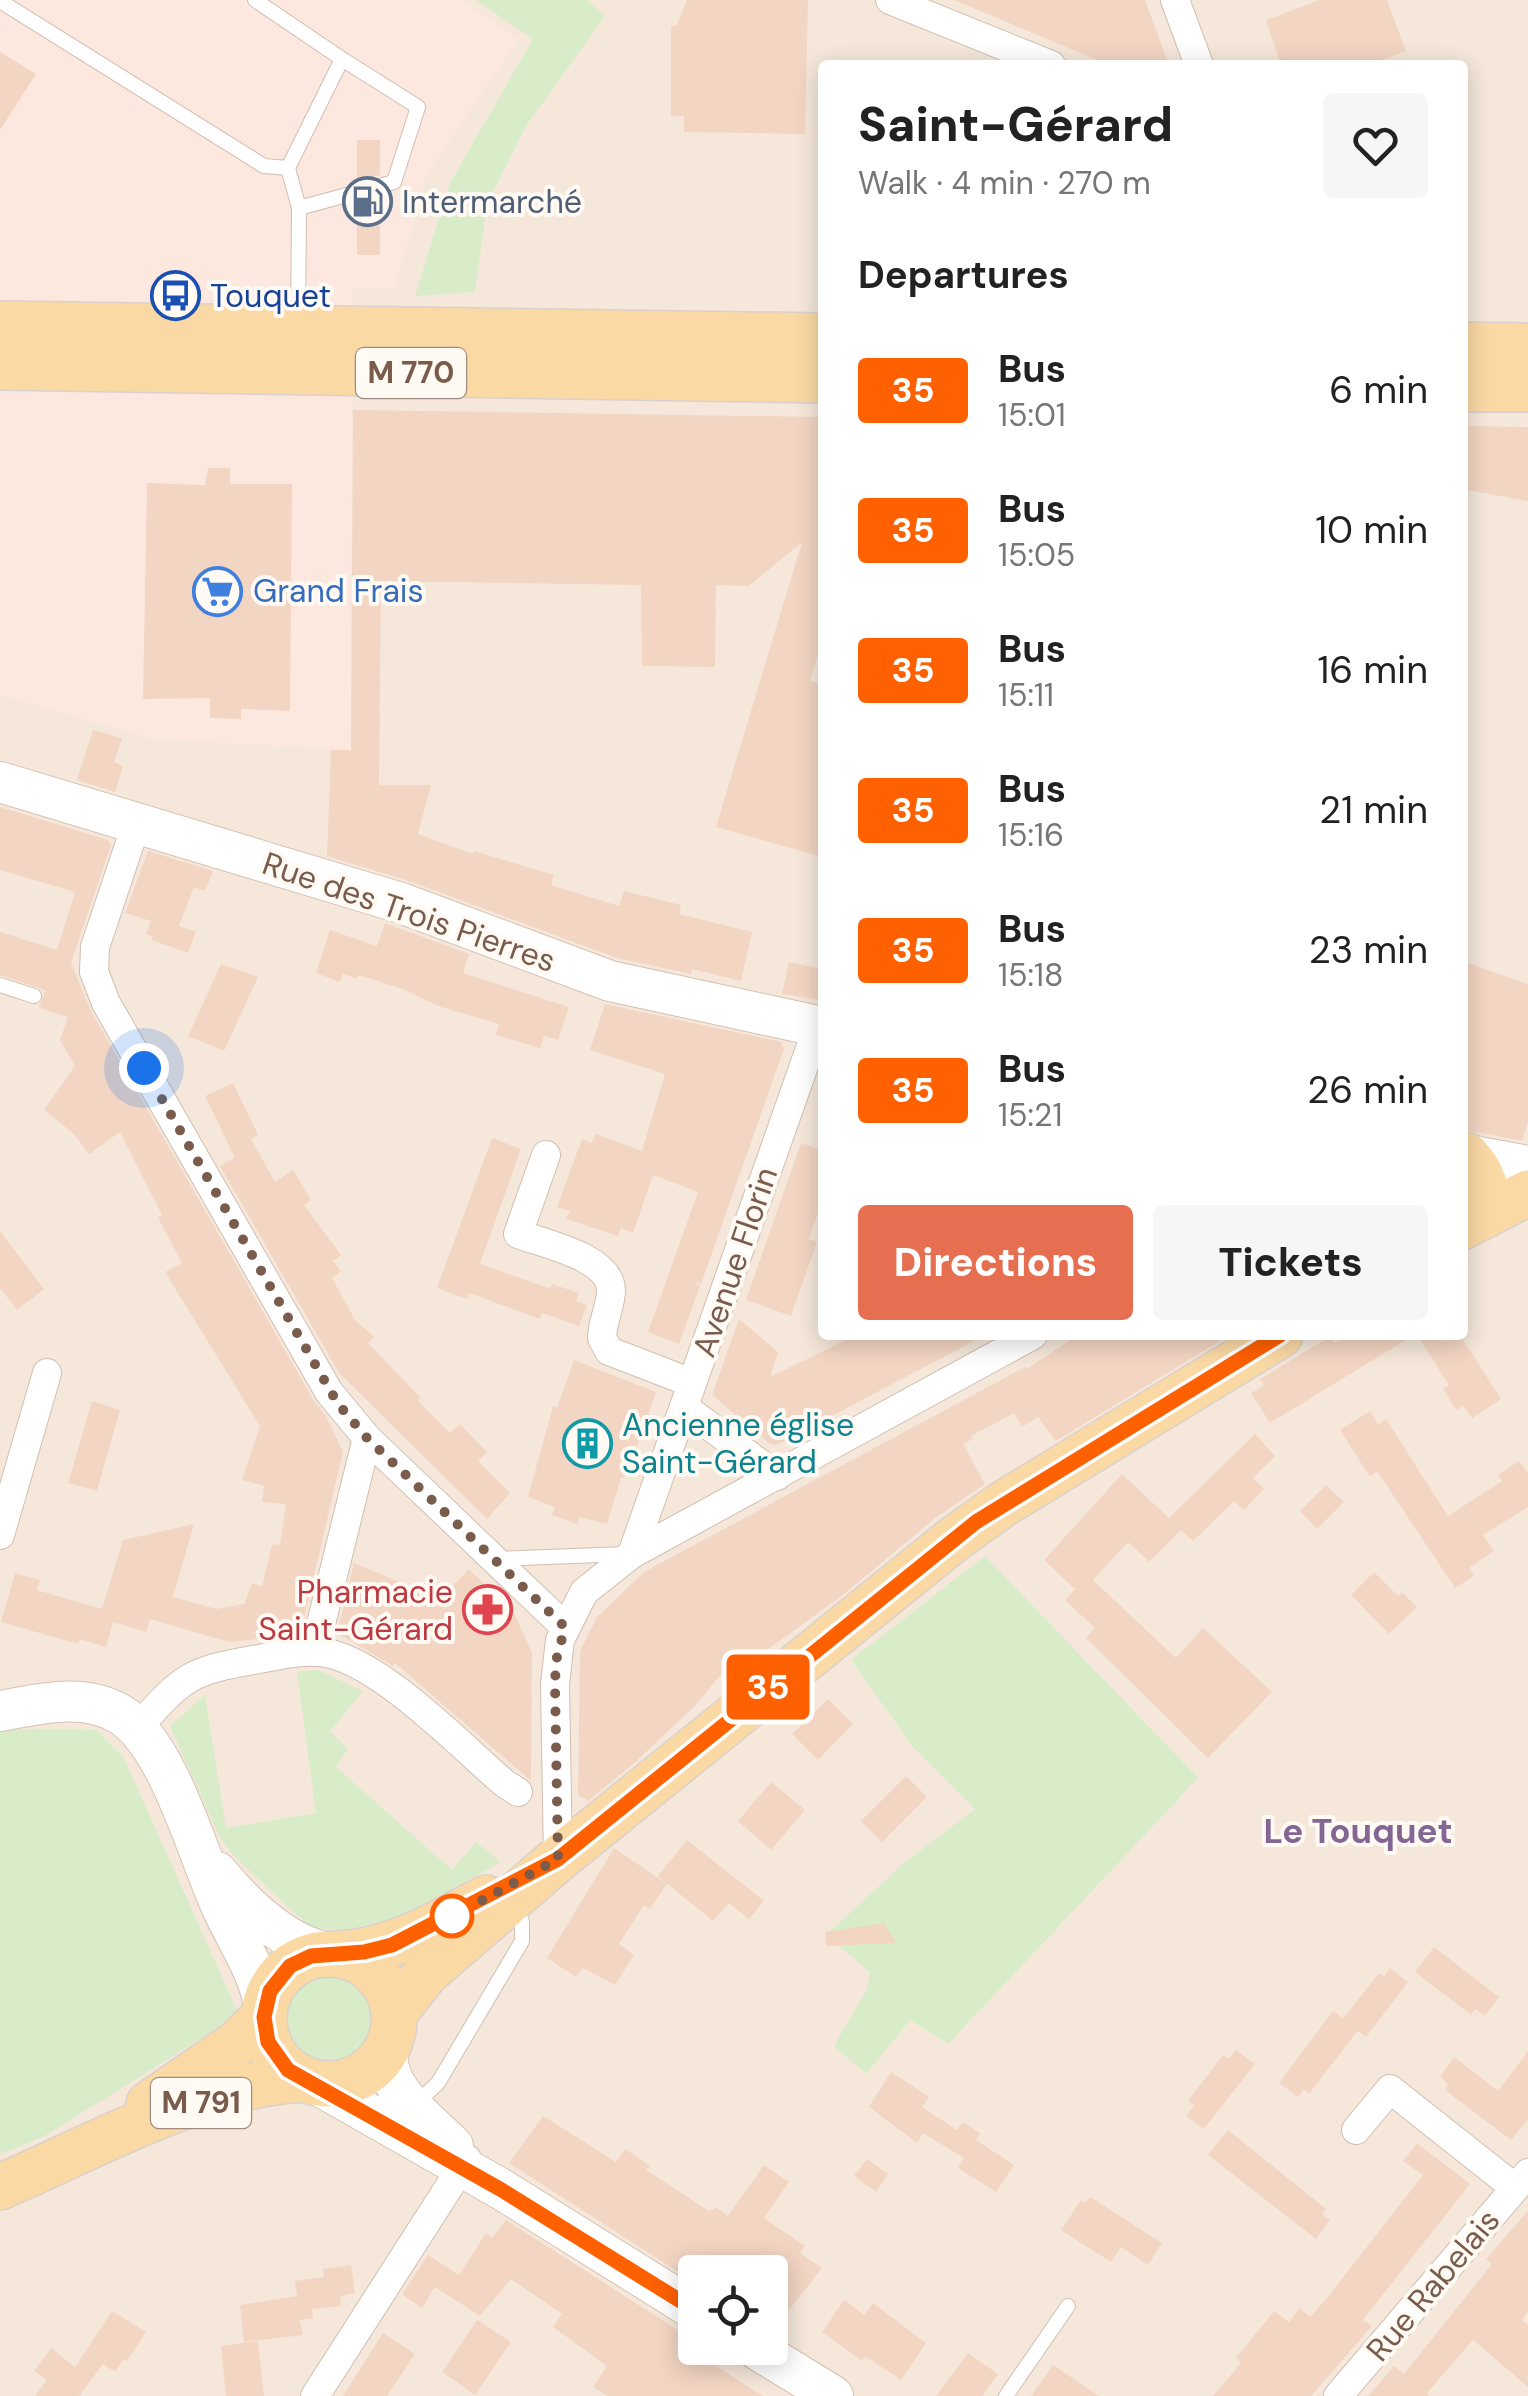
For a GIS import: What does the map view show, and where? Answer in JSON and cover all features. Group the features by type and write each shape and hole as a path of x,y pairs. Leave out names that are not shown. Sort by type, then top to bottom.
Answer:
{"main road":[{"name":"M 770","path":"0,324 818,336"},
{"path":"1468,345 1528,346"},
{"name":"M 770","path":"0,368 818,380"},
{"path":"1468,388 1528,390"},
{"path":"1468,1158 1479,1168 1486,1184 1474,1221"},
{"path":"1474,1221 1528,1194"},
{"path":"558,1859 409,1938 376,1950 311,1956 290,1966 273,1984 264,2012 268,2042 276,2058 308,2080 340,2083 357,2078 378,2062 391,2030 426,1974 558,1859 976,1522 1272,1340"},
{"path":"332,1954 357,1960 374,1972 389,1994 391,2030"},
{"name":"M 791","path":"103,2138 236,2044 264,2012"},
{"name":"M 791","path":"0,2187 103,2138 237,2090 270,2082 308,2080"}],"street":[{"path":"890,0 1039,60"},
{"path":"1175,0 1197,60"},
{"name":"Rue des Trois Pierres","path":"0,782 401,903 610,982 818,1026"},
{"path":"137,822 95,947 94,972 98,984 329,1392 367,1438 565,1627"},
{"name":"Avenue Florin","path":"632,1554 818,1032"},
{"path":"546,1155 518,1234 591,1262 606,1274 611,1294 602,1338 609,1351 688,1395 777,1476"},
{"path":"1468,1155 1528,1166"},
{"path":"558,1859 556,1661 565,1627 584,1592 632,1554 1024,1340"},
{"path":"0,1535 47,1374"},
{"path":"314,1652 367,1438"},
{"path":"138,1728 173,1687 195,1674 225,1665 314,1652 342,1658 372,1671 518,1792"},
{"path":"0,1711 78,1701 98,1704 138,1728 159,1759 221,1906 258,1979 264,2012"},
{"path":"197,1845 220,1877 264,1919 289,1938 332,1954"},
{"path":"391,2030 386,2068 406,2098 464,2163"},
{"path":"308,2080 464,2163 678,2299"},
{"path":"1356,2130 1390,2088 1522,2181"},
{"path":"314,2396 464,2163"},
{"name":"Rue Rabelais","path":"1338,2396 1522,2181"},
{"path":"782,2365 832,2396"}],"lane":[{"path":"255,0 418,107 394,182 298,208"},
{"path":"0,1 264,166 288,168"},
{"path":"298,328 298,208 288,168 342,58"},
{"path":"0,985 34,996"},
{"path":"491,1559 632,1554"},
{"path":"406,2098 425,2095 438,2083 522,1940 522,1922 512,1898"},
{"path":"1006,2396 1068,2306"}],"shaded area":[{"path":"0,0 1528,0 1528,2396 0,2396"},
{"path":"0,0 461,0 519,39 427,174 395,288 352,288 351,750 153,739 0,695"}],"green space":[{"path":"476,0 587,0 605,16 526,126 487,204 475,292 415,296 450,183 533,39"},
{"path":"985,1556 1198,1778 948,2044 910,2020 866,2074 834,2046 867,1989 870,1972 826,1935 904,1863 975,1809 914,1748 851,1660"},
{"path":"318,1670 363,1691 330,1731 348,1749 336,1767 452,1870 476,1842 501,1862 375,1932 311,1928 236,1858 221,1840 170,1726 205,1695 226,1828 316,1813 297,1672"},
{"path":"0,1730 96,1730 123,1756 239,2015 41,2138 0,2154"},
{"path":"330,1972 348,1976 363,1986 373,2001 377,2019 373,2037 363,2052 348,2062 330,2066 312,2062 297,2052 287,2037 283,2019 287,2001 297,1986 312,1976"}],"building":[{"path":"687,0 808,0 805,134 684,132 684,116 671,116 671,26 676,26"},
{"path":"954,0 1145,0 1167,60 1097,60"},
{"path":"1320,0 1387,0 1406,51 1382,60 1279,60 1266,20"},
{"path":"0,52 36,74 0,130"},
{"path":"357,140 380,140 380,175 357,181"},
{"path":"380,197 380,255 357,255 357,203"},
{"path":"353,410 818,417 818,654 810,681 818,684 818,856 716,827 802,542 749,586 716,585 715,667 642,666 641,585 381,581 379,785 431,785 418,834 473,854 474,851 554,875 551,885 619,906 624,891 681,905 679,914 752,932 741,981 617,958 409,881 327,856 331,750 351,750"},
{"path":"1468,426 1528,427 1528,501 1468,490"},
{"name":"Grand Frais","path":"208,468 230,468 230,484 292,484 290,711 241,709 241,719 210,718 210,698 143,699 147,483 205,485"},
{"path":"93,730 122,738 114,762 123,766 115,792 77,780"},
{"path":"0,807 108,840 111,845 71,963 91,1011 326,1416 343,1452 300,1635 229,1642 150,1619 146,1632 113,1622 106,1647 80,1639 78,1644 1,1622 15,1573 40,1580 37,1590 102,1609 123,1540 194,1524 173,1597 216,1609 244,1604 252,1583 262,1587 272,1544 280,1545 286,1504 262,1502 264,1486 242,1480 260,1426 165,1272 182,1263 120,1132 89,1154 74,1134 44,1110 75,1066 60,1040 68,1017 39,1008 45,990 0,975 0,932 57,950 75,892 0,870"},
{"path":"148,851 213,871 205,891 194,887 179,926 196,932 188,953 152,940 146,934 151,921 125,913"},
{"path":"385,923 469,954 463,973 569,1007 558,1040 544,1036 540,1048 496,1035 499,1024 441,1007 400,988 359,975 357,979 343,974 340,982 316,973 330,930 377,946"},
{"path":"789,962 818,968 818,999 782,994"},
{"path":"1468,963 1528,984 1528,1122 1522,1141 1468,1130"},
{"path":"221,964 258,977 224,1051 188,1036"},
{"path":"605,1004 781,1042 784,1049 701,1284 694,1281 700,1286 679,1344 648,1332 698,1192 653,1175 633,1233 621,1228 618,1236 566,1219 570,1211 557,1207 582,1139 592,1143 596,1134 642,1151 665,1074 590,1050"},
{"path":"233,1083 258,1135 251,1139 275,1182 293,1170 311,1200 304,1205 341,1255 333,1261 341,1271 332,1278 355,1320 374,1337 368,1343 450,1433 460,1424 487,1452 478,1461 510,1493 487,1519 339,1373 220,1166 235,1158 205,1096"},
{"path":"492,1138 521,1149 480,1264 551,1289 552,1284 579,1293 576,1301 587,1305 579,1326 542,1313 540,1319 469,1293 467,1299 437,1288"},
{"path":"801,1143 818,1149 818,1213 809,1239 817,1242 791,1316 746,1300"},
{"path":"0,1231 44,1289 17,1310 0,1288"},
{"path":"739,1319 778,1352 770,1377 846,1340 976,1340 777,1445 770,1444 712,1395"},
{"path":"1070,1340 1222,1340 1056,1441 1038,1417 1022,1427 1014,1413 971,1436 973,1439 963,1444 985,1484 935,1518 843,1595 767,1650 727,1677 722,1673 694,1707 588,1801 578,1795 580,1651 597,1617 644,1572 1027,1369"},
{"path":"1324,1340 1406,1340 1270,1423 1251,1393 1264,1386 1260,1379"},
{"path":"1420,1340 1463,1340 1501,1399 1472,1418 1464,1406 1456,1410 1443,1389 1449,1385"},
{"name":"Ancienne église Saint-Gérard","path":"574,1360 656,1392 607,1524 580,1517 577,1524 552,1515 555,1507 528,1497 553,1406 557,1408"},
{"path":"92,1401 120,1410 97,1491 68,1483"},
{"path":"1370,1411 1378,1424 1386,1419 1448,1516 1502,1481 1498,1475 1519,1461 1528,1473 1528,1507 1483,1535 1494,1551 1469,1568 1474,1576 1455,1588 1377,1471 1370,1477 1340,1430"},
{"path":"1255,1434 1275,1456 1253,1478 1264,1489 1244,1510 1234,1501 1193,1541 1181,1530 1149,1562 1128,1542 1093,1580 1176,1658 1203,1628 1272,1692 1208,1758 1086,1638 1095,1628 1065,1600 1075,1589 1044,1560 1122,1474 1169,1518"},
{"path":"1326,1485 1344,1502 1317,1529 1300,1511"},
{"path":"354,1563 440,1599 469,1569 515,1615 532,1653 531,1781 395,1663 393,1666 337,1633"},
{"path":"1374,1572 1398,1596 1402,1592 1417,1607 1389,1634 1351,1595"},
{"path":"828,1699 853,1724 818,1760 792,1734"},
{"path":"906,1776 927,1797 882,1842 861,1821"},
{"path":"771,1782 805,1810 771,1850 738,1821"},
{"path":"687,1840 764,1901 749,1919 729,1903 713,1921 658,1876"},
{"path":"614,1848 667,1884 650,1909 644,1905 619,1944 634,1955 615,1985 583,1968 576,1977 547,1958"},
{"path":"884,1923 896,1943 826,1946 825,1932"},
{"path":"1434,1947 1499,1997 1485,2016 1475,2009 1471,2015 1415,1972"},
{"path":"1390,1968 1408,1982 1366,2037 1343,2019 1379,1973 1384,1977"},
{"path":"1333,2011 1358,2030 1309,2094 1304,2089 1298,2097 1279,2083"},
{"path":"1236,2050 1255,2064 1204,2129 1186,2116 1194,2106 1188,2101 1223,2055 1228,2059"},
{"path":"1528,2051 1528,2119 1511,2140 1445,2090 1448,2084 1440,2077 1454,2057 1498,2091"},
{"path":"891,2072 929,2097 922,2107 957,2130 963,2122 980,2133 976,2140 1014,2165 996,2192 958,2168 964,2158 923,2133 917,2143 869,2107"},
{"path":"543,2116 616,2162 625,2149 650,2166 646,2170 709,2211 716,2207 728,2216 764,2165 789,2182 764,2218 805,2246 800,2253 822,2268 788,2311 788,2255 678,2255 678,2272 509,2163"},
{"path":"1228,2130 1326,2209 1322,2214 1330,2220 1316,2239 1208,2155"},
{"path":"1417,2143 1470,2184 1363,2320 1372,2326 1311,2396 1213,2396 1241,2363 1236,2358 1274,2311 1289,2322 1300,2308 1310,2317 1327,2298 1423,2175 1403,2161"},
{"path":"867,2159 888,2174 876,2192 854,2176"},
{"path":"1090,2197 1162,2243 1148,2265 1121,2247 1111,2262 1061,2230 1081,2200 1085,2203"},
{"path":"1528,2211 1528,2311 1522,2320 1528,2325 1528,2387 1473,2340 1427,2393 1430,2396 1368,2396 1394,2366 1404,2374 1492,2264 1486,2259"},
{"path":"506,2220 678,2330 678,2365 714,2365 763,2396 608,2396 593,2387 607,2366 553,2327 562,2314 511,2279 480,2316 435,2287 422,2308 402,2294 428,2255 459,2275 486,2233 492,2238"},
{"path":"351,2265 355,2293 340,2296 341,2306 312,2309 313,2318 300,2320 303,2335 244,2342 240,2305 297,2296 295,2281 324,2277 323,2269"},
{"path":"844,2300 864,2315 873,2303 926,2343 901,2380 865,2356 862,2361 822,2332"},
{"path":"112,2311 146,2332 127,2361 124,2359 115,2372 103,2364 79,2396 35,2396 47,2380 34,2371 51,2348 75,2367"},
{"path":"477,2320 511,2342 475,2395 442,2372"},
{"path":"383,2333 415,2354 387,2396 343,2396"},
{"path":"258,2341 264,2396 226,2396 221,2346"},
{"path":"968,2353 998,2374 982,2396 936,2396"},
{"path":"1053,2365 1099,2396 1031,2396"}],"bus line":[{"name":"35","path":"678,2299 500,2189 288,2070 272,2050 264,2026 264,2006 273,1984 290,1966 311,1956 376,1950 409,1938 558,1859 976,1522 1272,1340"}],"place":[{"name":"Intermarché","path":"367,202"},
{"name":"Touquet","path":"175,296"},
{"name":"Grand Frais","path":"218,591"},
{"name":"Ancienne église Saint-Gérard","path":"587,1443"},
{"name":"Pharmacie Saint-Gérard","path":"488,1610"}],"district":[{"name":"Le Touquet","path":"1358,1831"}],"route":[{"path":"144,1068 338,1404 367,1438 565,1627 555,1684 558,1859 446,1920 452,1916"}]}
